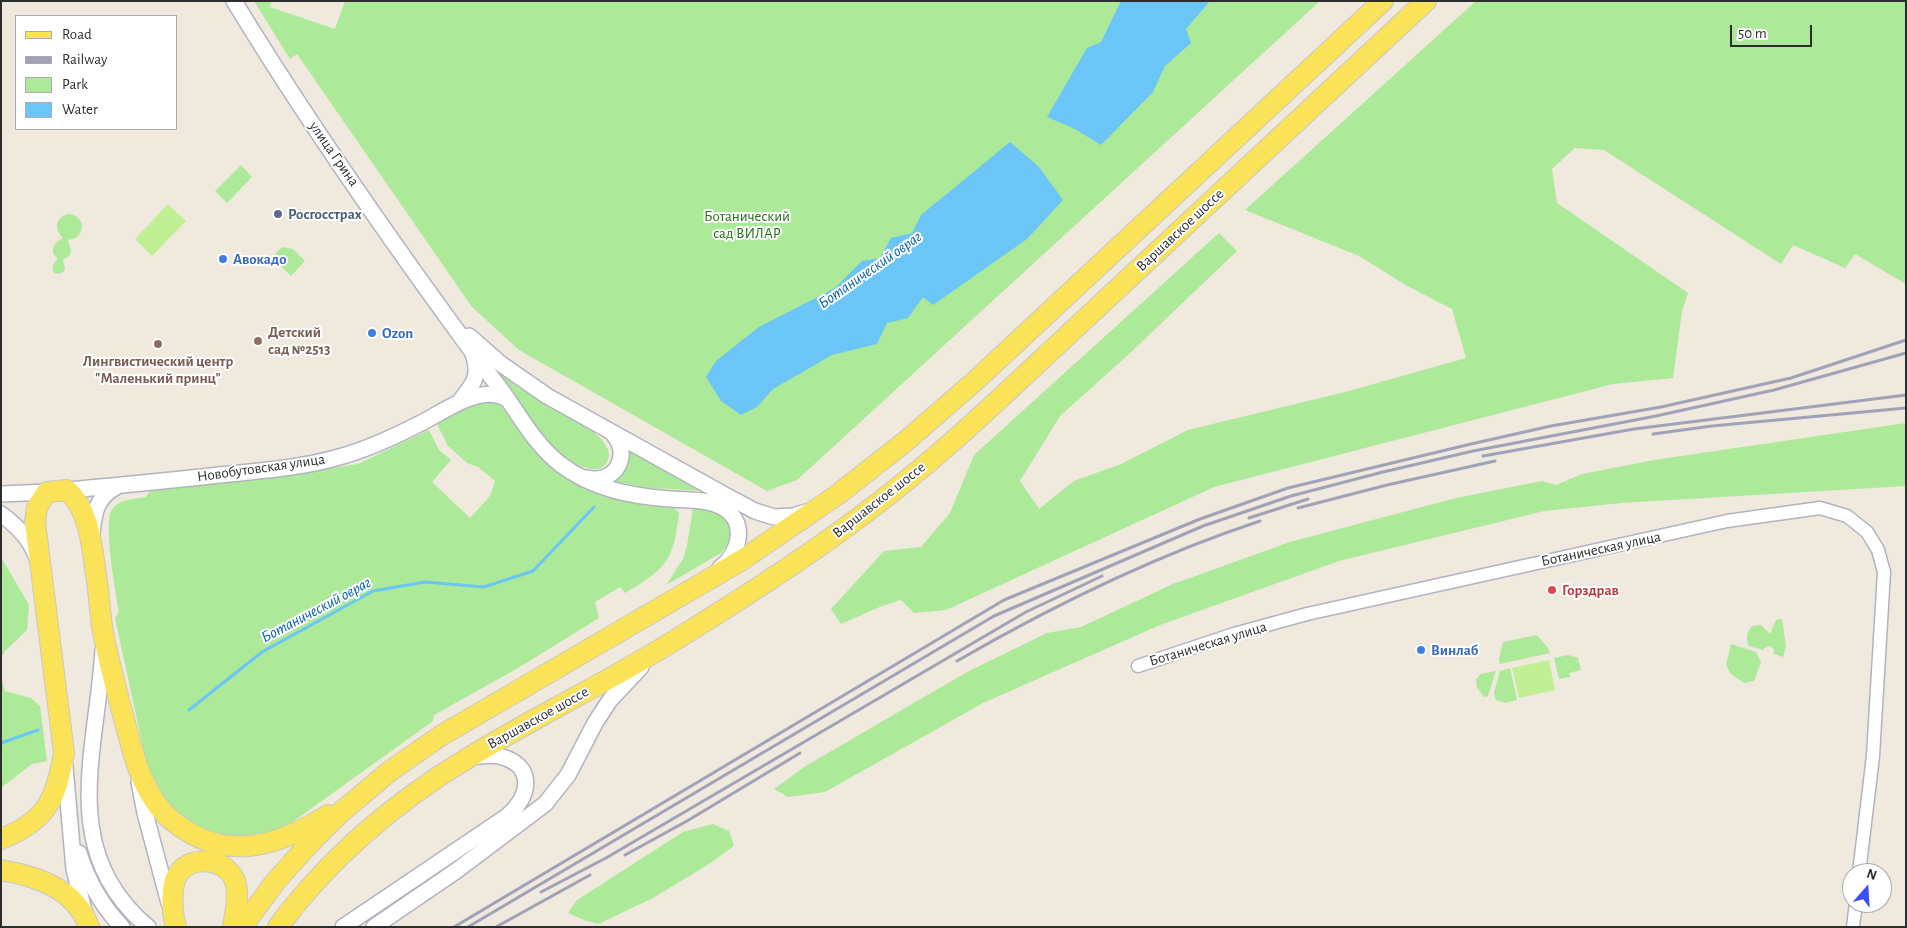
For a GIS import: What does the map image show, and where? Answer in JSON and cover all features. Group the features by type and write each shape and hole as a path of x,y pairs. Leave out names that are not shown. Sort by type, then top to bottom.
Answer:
{"main road":[{"name":"Варшавское шоссе","path":"242,927 275,882 296,858 334,819 396,766 442,735 742,560 837,494 906,441 975,381 1383,1"},
{"name":"Варшавское шоссе","path":"278,927 317,880 361,837 406,800 468,758 667,645 749,592 852,523 955,440 1426,1"},
{"name":"Новобутовская улица","path":"47,492 67,490"},
{"path":"67,490 76,497 82,508 91,544 102,626 135,760 148,790 167,816 178,826 199,837 220,844 235,847 266,844 313,824 362,794"},
{"path":"1,840 30,824 48,806 59,782 64,753 35,514 40,500 47,492"},
{"path":"174,922 174,884 176,876 181,870 194,862 210,862 227,870 236,884 237,897 233,927"},
{"path":"1,870 25,874 53,884 70,898 88,923"}],"street":[{"name":"улица Грина","path":"234,1 285,85 438,305 478,351 490,376 531,435 545,450 574,473"},
{"name":"улица Грина","path":"478,351 547,396 698,481 764,515 776,517 793,516 808,511 837,494"},
{"path":"460,402 476,378 478,351"},
{"path":"474,397 483,389 490,376"},
{"name":"Новобутовская улица","path":"67,490 253,472 338,458 388,440 460,402 474,397 496,394 507,399"},
{"path":"574,473 593,480 607,478 613,473 621,456 621,447 612,433"},
{"path":"574,473 591,483 626,494 710,503 721,506 732,515 739,534 733,554 726,563 677,599"},
{"path":"91,544 95,508 100,499 117,486"},
{"name":"Новобутовская улица","path":"1,494 47,492"},
{"name":"Ботаническая улица","path":"1138,666 1234,634 1307,614 1727,521 1820,508 1847,516 1867,532 1878,550 1884,572 1874,756 1860,863"},
{"path":"1,514 18,528 28,540 34,550 41,575"},
{"path":"102,626 102,667 88,806 94,845 109,882 127,908 148,927"},
{"path":"374,927 456,871 545,804 568,775 595,723 610,700 640,667 667,645"},
{"path":"64,753 74,869 88,923"},
{"path":"343,927 506,817 520,805 525,793 526,780 516,764 497,756 468,758"},
{"path":"135,760 145,814 174,922"},
{"path":"69,814 78,851 93,888 102,904 122,927"},
{"path":"1853,927 1855,913"}],"green space":[{"name":"Ботанический сад ВИЛАР","path":"254,1 272,1 270,7 335,29 345,1 1320,1 797,480 767,491 519,350 472,307 297,54 290,59"},
{"path":"1476,1 1906,1 1906,284 1855,254 1845,268 1793,245 1781,264 1604,150 1575,148 1552,169 1557,203 1688,293 1682,311 1673,378 1613,384 1214,487 946,610 914,613 901,600 841,624 831,609 884,551 921,547 950,513 974,455 1219,233 1237,251 1128,355 1060,416 1020,481 1039,509 1074,481 1121,464 1188,430 1345,392 1466,358 1452,309 1409,287 1359,256 1245,210"},
{"path":"241,165 252,177 227,203 215,191"},
{"path":"168,204 186,221 152,256 135,239"},
{"path":"68,214 80,219 82,226 76,238 68,240 71,251 67,258 63,259 65,270 58,274 53,269 58,259 53,253 53,247 63,238 57,228 58,221"},
{"path":"282,247 293,249 305,261 291,276 272,257"},
{"path":"499,372 526,393 567,414 596,434 605,444 609,455 605,465 599,469 590,469 559,454 535,429"},
{"path":"488,400 498,402 547,463 570,478 591,490 617,499 646,504 671,505 679,513 674,543 666,562 650,577 625,593 620,587 595,602 599,618 518,668 434,715 433,721 291,823 261,836 246,838 204,832 163,803 147,766 115,618 119,612 109,541 110,515 113,508 124,501 146,497 150,491 358,464 429,430 439,450 451,460 432,482 470,518 490,496 495,481 478,467 467,463 448,446 437,424 462,407"},
{"path":"1906,423 1906,486 1621,503 1544,511 1339,561 1160,625 983,703 825,792 788,797 774,789 804,767 967,672 1047,633 1081,627 1173,584 1290,542 1456,498 1542,481 1556,485 1582,474 1654,460"},
{"path":"625,449 707,491 649,488 609,480"},
{"path":"693,508 709,509 723,516 730,527 730,540 721,553 666,585 683,559"},
{"path":"1,557 29,605 27,630 5,651 1,658"},
{"path":"1782,619 1786,646 1783,657 1774,654 1773,648 1770,646 1763,650 1749,646 1747,635 1752,626 1761,625 1770,634 1776,620"},
{"path":"1537,635 1550,653 1500,664 1499,658 1503,642"},
{"path":"1731,644 1756,652 1761,662 1754,681 1744,683 1731,674 1726,665"},
{"path":"1568,655 1578,658 1581,670 1569,673 1570,677 1559,679 1554,658"},
{"path":"1549,660 1555,690 1519,698 1512,668"},
{"path":"1510,668 1517,700 1505,703 1496,700 1494,693 1500,671"},
{"path":"1496,671 1488,696 1484,697 1477,688 1476,679 1481,674"},
{"path":"1,676 5,691 31,698 40,706 47,761 32,764 1,788"},
{"path":"713,824 729,831 734,846 709,864 653,898 598,924 568,913 577,900 683,832"}],"water":[{"path":"1121,1 1210,1 1186,29 1191,43 1165,66 1153,92 1101,145 1075,129 1047,117 1087,48 1101,42"},
{"path":"1010,142 1039,167 1063,200 1027,239 933,305 923,297 908,318 887,323 877,344 832,355 773,389 757,407 741,415 721,401 706,377 716,361 759,327 835,288 862,261 880,258 891,238 912,233 921,215"}],"waterway":[{"name":"Ботанический овраг","path":"189,710 262,652 373,591 425,582 484,587 533,571 594,507"},
{"name":"Ботанический овраг","path":"1,743 38,730"}],"railway":[{"path":"454,927 1004,600 1200,519 1288,488 1471,444 1551,426 1661,407 1791,378 1906,340"},
{"path":"468,927 994,616 1203,526 1291,496 1383,472 1473,451 1656,416 1774,390 1906,353"},
{"path":"1483,456 1634,429 1906,395"},
{"path":"1653,434 1712,426 1906,408"},
{"path":"1298,508 1387,485 1495,461"},
{"path":"1249,518 1308,499"},
{"path":"957,661 1030,620 1105,583 1182,550 1260,521"},
{"path":"541,892 606,858 1026,612 1102,576"},
{"path":"625,855 687,821 800,753"},
{"path":"496,927 590,875"}],"place":[{"name":"Росгосстрах","path":"278,214"},
{"name":"Авокадо","path":"223,259"},
{"name":"Ozon","path":"372,333"},
{"name":"Детский сад №2513","path":"258,341"},
{"name":"Лингвистический центр \"Маленький принц\"","path":"158,344"},
{"name":"Горздрав","path":"1552,590"},
{"name":"Винлаб","path":"1421,650"}]}
